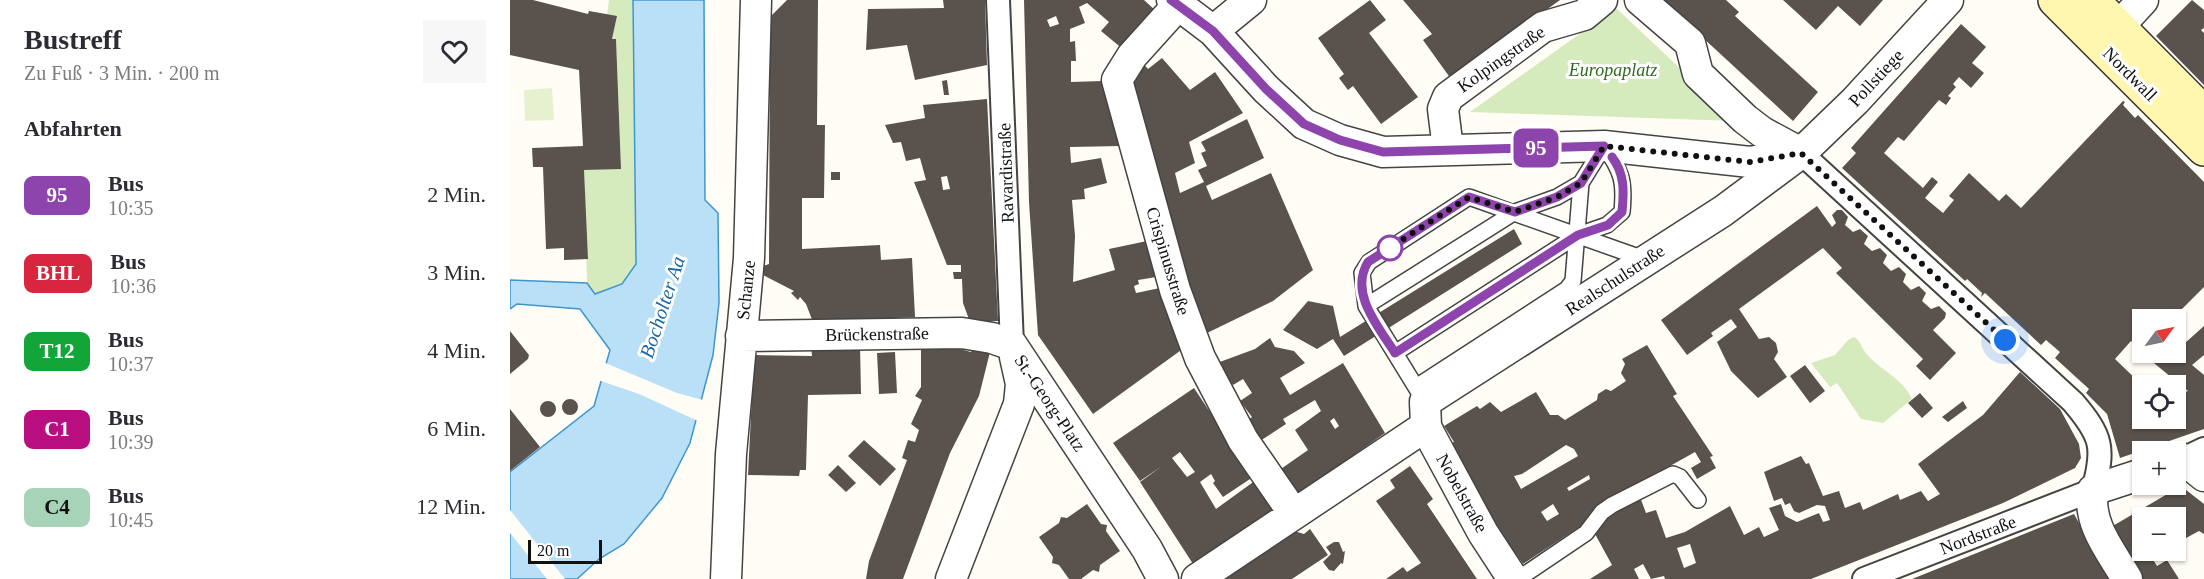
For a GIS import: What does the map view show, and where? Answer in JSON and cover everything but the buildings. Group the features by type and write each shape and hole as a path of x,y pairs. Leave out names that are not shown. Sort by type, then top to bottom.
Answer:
{"main road":[{"name":"Nordwall","path":"2055,0 2204,149"},
{"name":"Nordwall","path":"2092,0 2204,113"}],"street":[{"name":"Schanze","path":"726,579 729,485 752,202 756,0"},
{"name":"Ravardistraße","path":"998,0 1012,345"},
{"path":"1213,31 1251,0"},
{"name":"Kolpingstraße","path":"1448,149 1443,109 1448,97 1542,27 1584,15 1602,0"},
{"path":"1640,0 1690,43 1698,74 1762,132 1801,153 2073,402 2090,422 2099,443 2101,460 2090,506 2096,526 2127,579"},
{"name":"Pollstiege","path":"1801,153 1855,101 1948,0"},
{"path":"2119,26 2143,0"},
{"path":"1175,3 1213,31 1266,89 1304,124 1340,140 1383,152 1604,146 1750,162 1801,153"},
{"name":"Crispinusstraße","path":"1175,3 1132,56 1117,80 1124,112 1175,290 1200,358 1243,440 1294,514"},
{"name":"Realschulstraße","path":"1198,578 1294,514 1422,405 1723,211 1801,153"},
{"name":"Brückenstraße","path":"741,336 962,333 992,338 1012,345"},
{"name":"St.-Georg-Platz","path":"951,579 1019,404 1019,367 1012,345"},
{"name":"St.-Georg-Platz","path":"1012,345 1147,549 1163,579"},
{"name":"Nobelstraße","path":"1422,405 1483,533 1513,579"},
{"path":"2093,490 2132,477"},
{"name":"Nordstraße","path":"1864,579 2093,490"}],"lane":[{"path":"1366,306 1515,212 1557,197 1581,183 1604,146 1620,168 1624,193 1622,212 1608,225 1578,235 1395,353"},
{"path":"1581,183 1578,235 1573,281 1567,289 1422,405 1395,353 1366,306 1362,273 1368,262 1469,197 1515,212 1578,235 1647,260"},
{"path":"1518,579 1586,533 1602,512 1612,505 1673,474 1680,477 1698,500"}],"green space":[{"path":"609,0 633,0 636,264 622,284 594,294 587,283 584,170 621,168 616,39 612,39 617,17 607,15"},
{"name":"Europaplatz","path":"1616,8 1736,121 1470,112"},
{"path":"552,88 554,120 525,121 524,90"},
{"path":"1854,337 1871,358 1903,385 1912,399 1883,423 1861,419 1837,383 1830,387 1811,363 1835,355 1848,340"}],"water":[{"name":"Bocholter Aa","path":"633,0 704,0 705,200 718,213 719,303 713,355 690,443 662,498 624,544 599,559 577,579 510,579 510,472 594,406 610,350 580,309 517,304 510,309 510,280 587,283 595,294 622,284 636,264"}],"pier":[{"path":"603,362 677,393 703,400 698,421 639,394 598,380"},
{"path":"510,510 565,579 547,579 510,533"}],"bus line":[{"name":"95","path":"1171,0 1213,31 1266,89 1304,124 1340,140 1383,152 1604,146 1581,183 1557,197 1515,212 1469,197 1368,262 1362,273 1366,306 1395,353 1578,235 1608,225 1622,212 1624,193 1620,168 1612,157"}],"route":[{"path":"1390,248 1383,252 1469,197 1515,212 1557,197 1581,183 1604,146 1750,162 1801,153 2005,340"}]}
